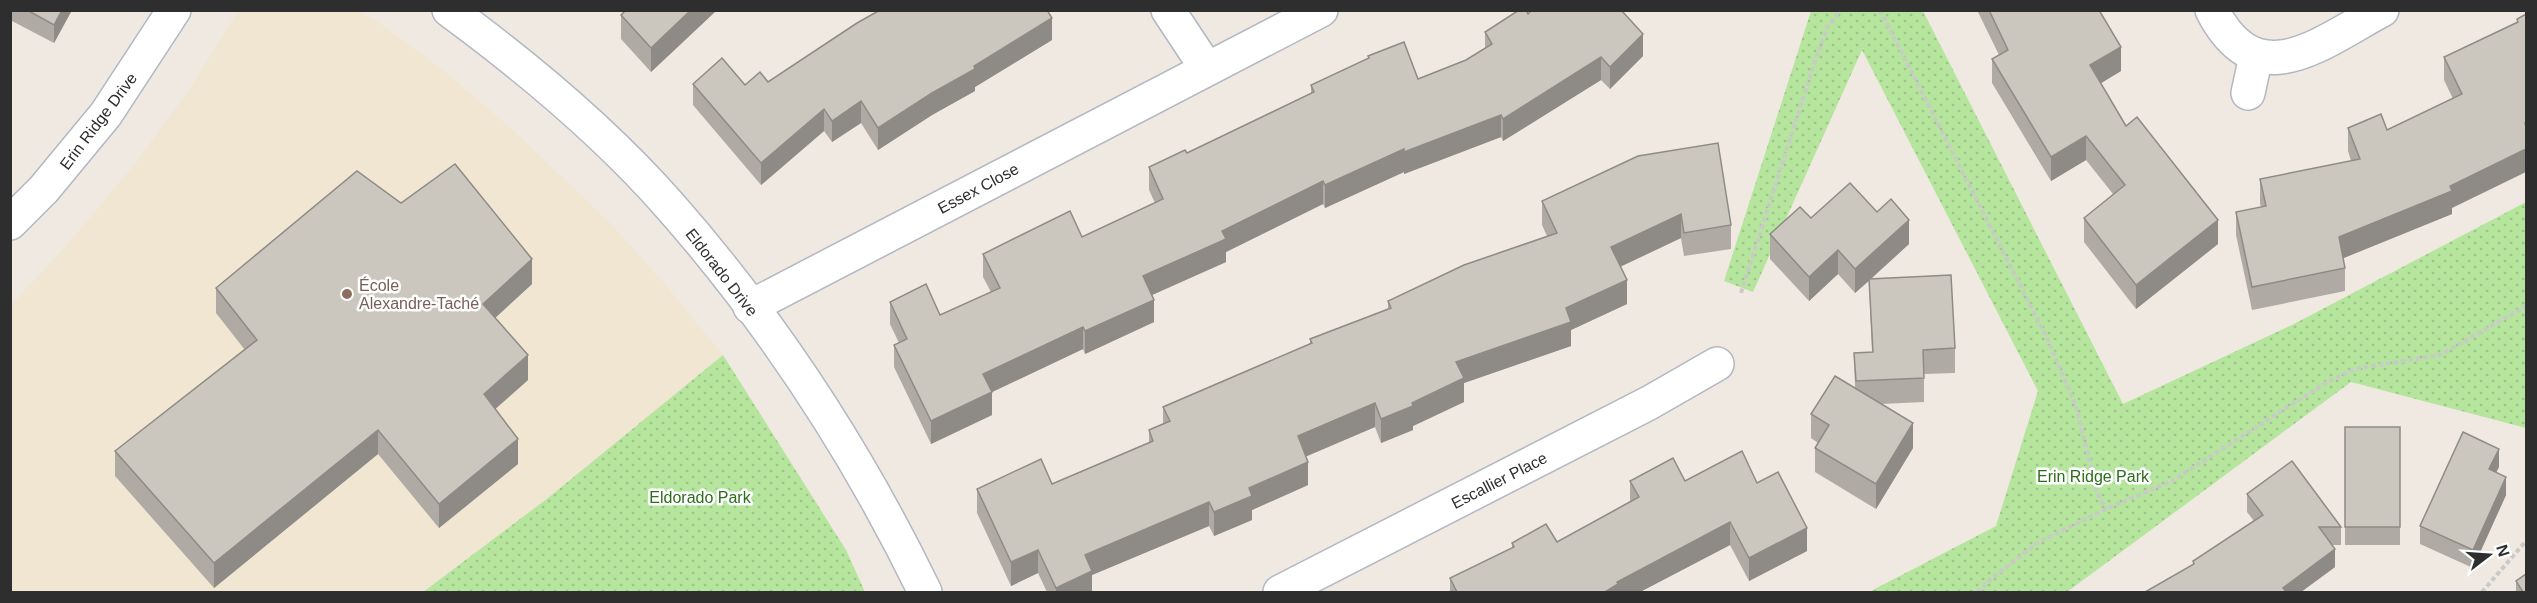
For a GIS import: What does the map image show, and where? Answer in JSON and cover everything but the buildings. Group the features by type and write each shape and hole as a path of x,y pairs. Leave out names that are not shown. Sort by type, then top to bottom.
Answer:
{"street":[{"name":"Erin Ridge Drive","path":"10,223 44,189 106,114 174,10"},
{"name":"Eldorado Drive","path":"449,10 537,77 599,134 669,205 750,307 836,430 877,499 925,592"},
{"path":"1168,10 1207,69"},
{"name":"Essex Close","path":"750,307 1321,10"},
{"path":"2211,10 2226,35 2247,53 2271,59 2296,54 2382,10"},
{"path":"2248,93 2256,56"},
{"name":"Escallier Place","path":"1280,592 1649,403 1717,364"}],"path":[{"path":"1741,293 1814,64 1827,28 1841,10"},
{"path":"1880,10 2060,366 2076,406 2098,495 2106,509"},
{"path":"1977,592 2039,542 2106,509 2172,481 2326,382 2355,369 2440,355 2526,306"},
{"path":"2482,592 2526,541"}],"shaded area":[{"name":"École Alexandre-Taché","path":"238,11 359,11 378,22 442,69 516,133 609,222 663,282 723,355 548,498 422,592 11,592 10,306 67,245 137,161 189,90"}],"green space":[{"name":"Erin Ridge Park","path":"1811,11 1923,11 2123,404 2292,325 2526,202 2526,428 2351,382 2067,592 1869,592 1996,526 2038,391 1862,50 1753,292 1724,281"},
{"name":"Eldorado Park","path":"723,355 846,550 865,592 423,592 548,498"}],"place":[{"name":"École Alexandre-Taché","path":"347,294"}]}
